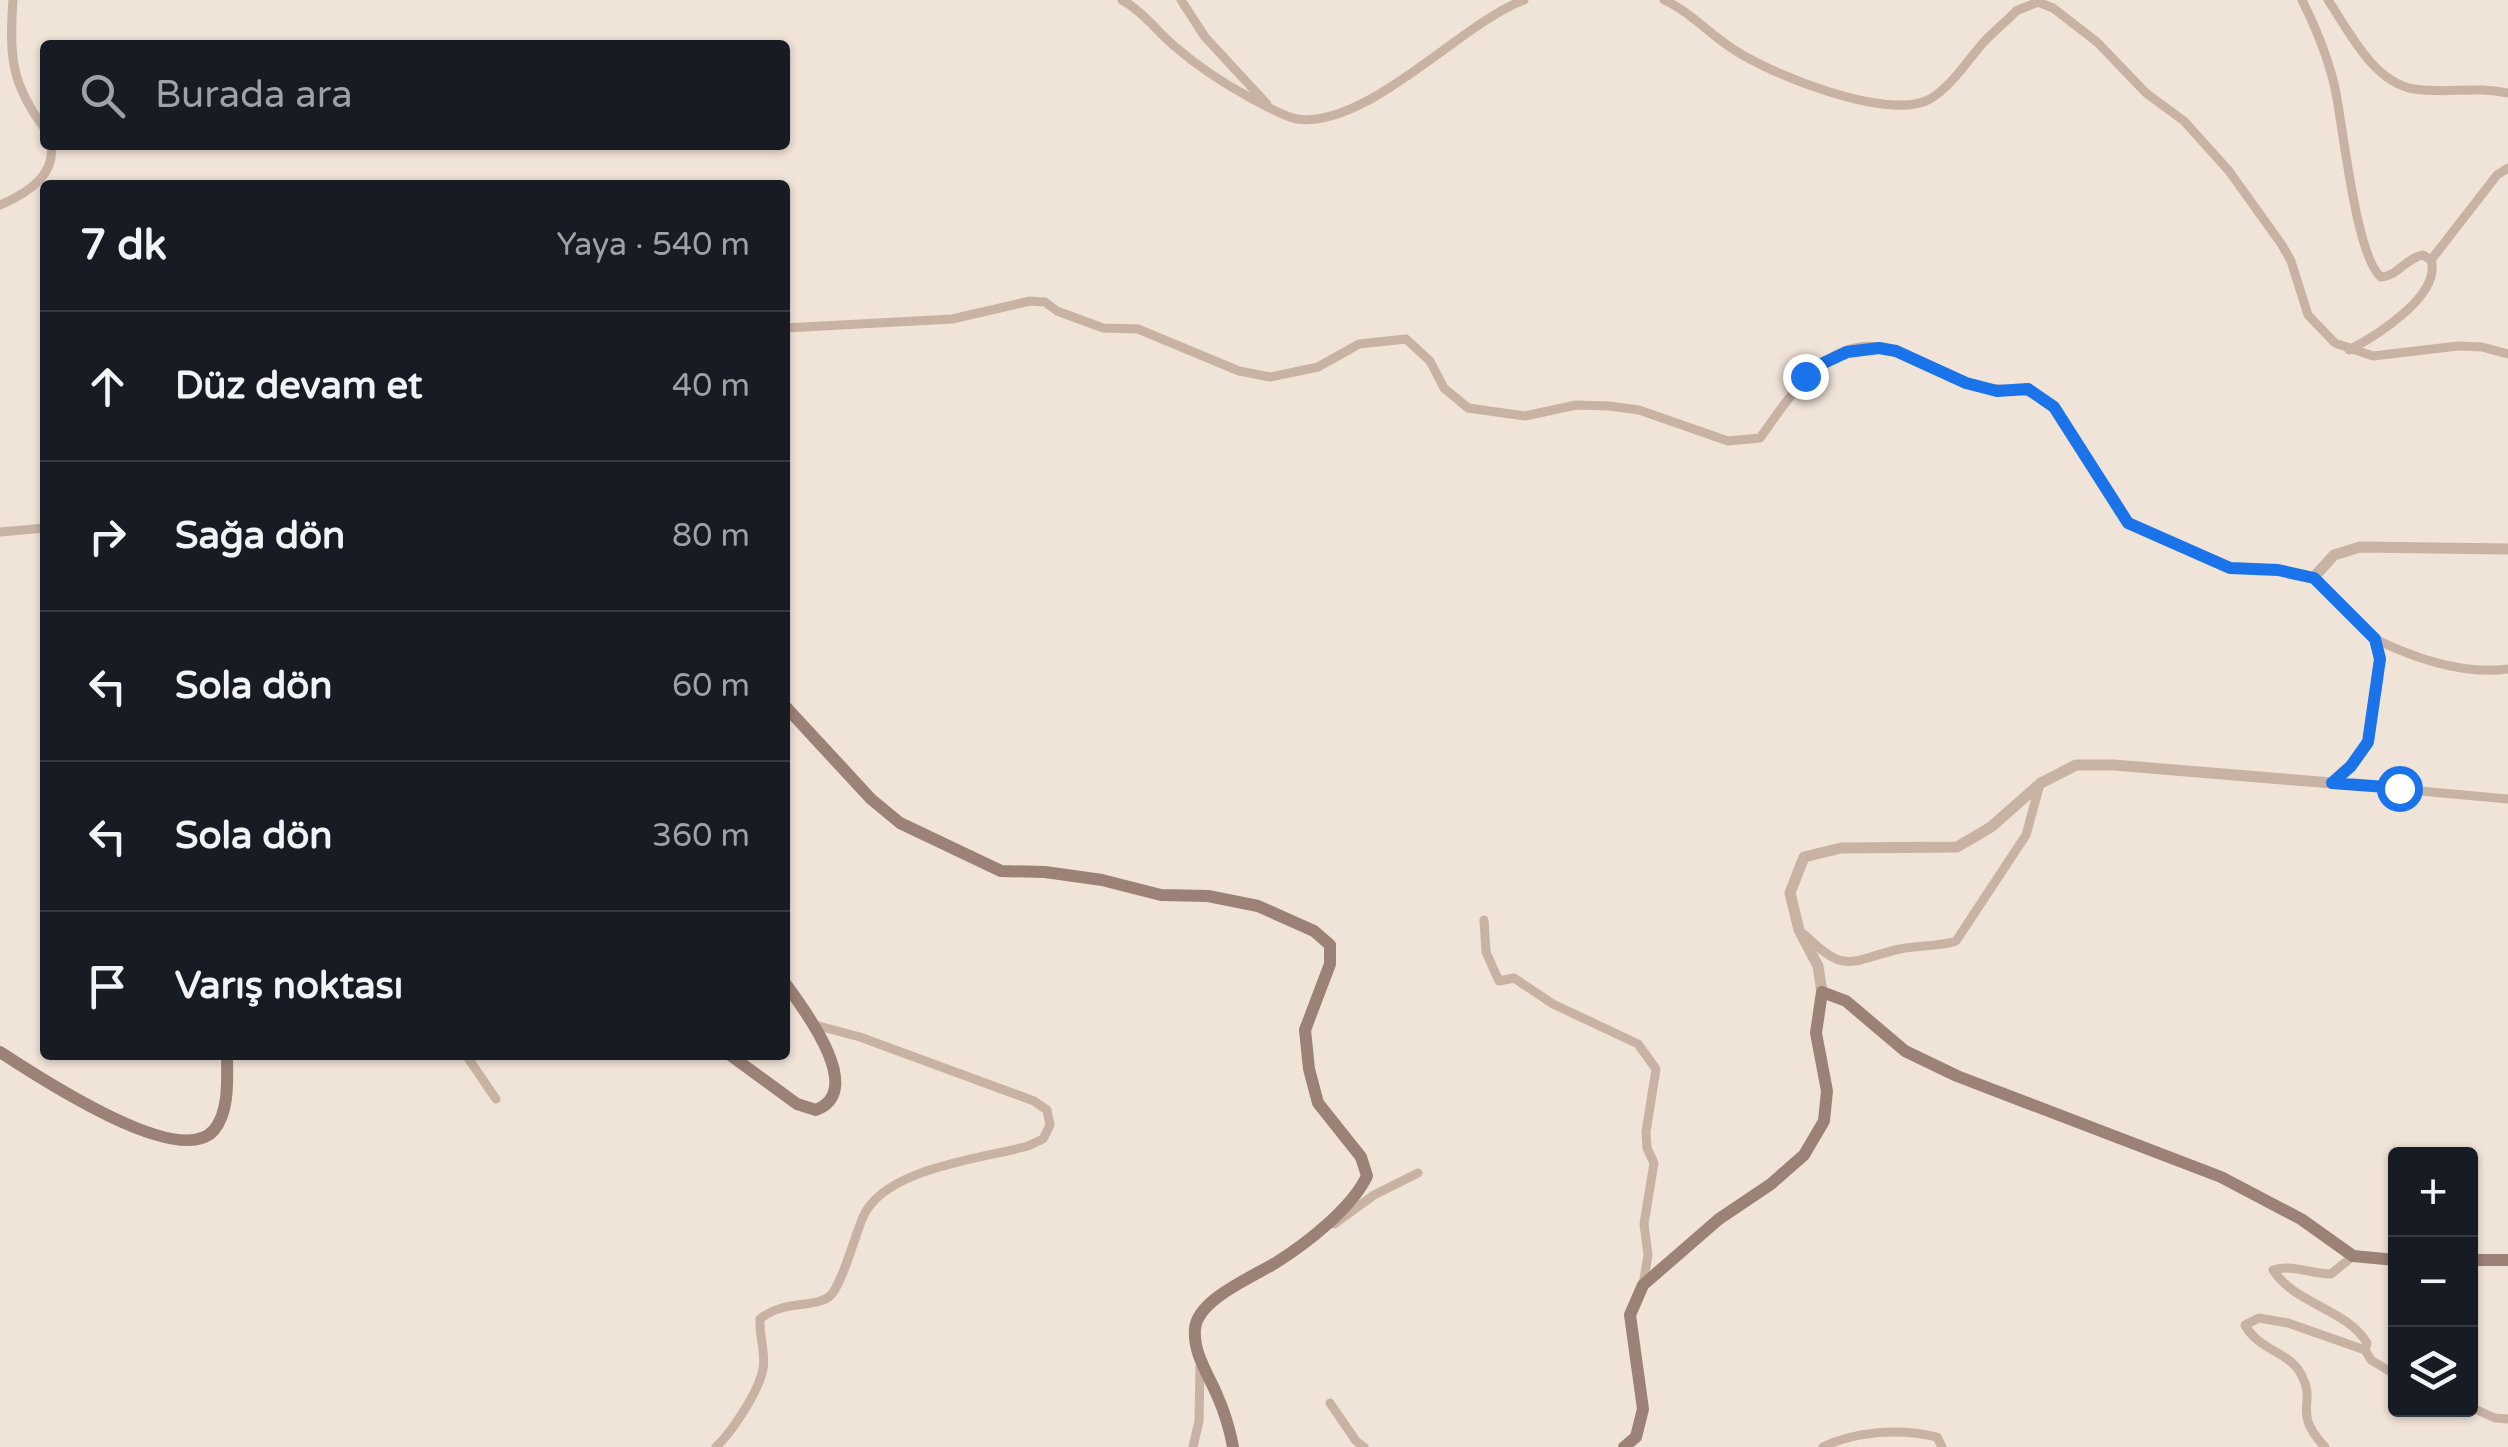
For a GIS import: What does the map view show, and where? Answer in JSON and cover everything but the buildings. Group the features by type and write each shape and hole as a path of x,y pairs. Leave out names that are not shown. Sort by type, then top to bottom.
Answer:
{"main road":[{"path":"790,711 870,799 900,823 1001,871 1045,872 1161,894 1208,896 1258,906 1324,939 1332,953 1306,1020 1308,1069 1318,1104 1361,1157 1367,1176 1322,1229 1208,1305 1199,1316 1195,1329 1200,1358 1234,1447"},
{"path":"737,1060 796,1104 816,1110 830,1101 836,1083 815,1025 790,990"},
{"path":"1624,1447 1636,1437 1643,1409 1630,1315 1643,1285 1719,1219 1771,1184 1804,1155 1824,1122 1828,1091 1816,1033 1822,992 1846,1001 1905,1051 1956,1076 2221,1176 2301,1218 2354,1256 2388,1259"},
{"path":"0,1052 65,1094 122,1123 182,1140 201,1138 215,1129 227,1096 227,1060"},
{"path":"2478,1260 2508,1260"}],"street":[{"path":"13,0 11,64 24,100 40,122"},
{"path":"1122,0 1186,55 1252,99 1297,118 1337,113 1408,76 1504,8 1524,0"},
{"path":"1181,0 1205,38 1268,106"},
{"path":"1664,0 1687,10 1735,51 1782,76 1844,96 1893,105 1926,102 1945,88 2016,11 2030,4 2046,4 2097,42 2146,93 2184,121 2229,171 2288,254 2308,315 2329,339 2373,356 2474,346 2508,354"},
{"path":"2302,0 2334,84 2362,234 2376,273 2381,278 2389,277 2416,256 2424,255 2431,260"},
{"path":"2328,0 2364,53 2398,84 2412,89 2479,88 2508,94"},
{"path":"40,180 53,159 52,150"},
{"path":"2350,350 2378,336 2415,301 2433,276 2431,260 2497,175 2508,168"},
{"path":"0,205 40,180"},
{"path":"790,328 952,320 1045,302 1057,311 1103,328 1138,328 1239,371 1270,376 1318,367 1359,344 1406,338 1430,361 1444,388 1468,408 1524,416 1576,405 1624,407 1728,441 1760,438 1786,399 1817,366 1847,352 1879,348 1896,351 1966,383 1997,391 2028,389 2044,397 2128,523 2230,568 2278,570 2314,578 2375,639 2434,662 2466,670 2508,669"},
{"path":"0,532 40,528"},
{"path":"2314,578 2334,555 2360,546 2508,550"},
{"path":"2332,783 2351,766 2368,742 2380,659 2375,639"},
{"path":"1822,992 1818,966 1799,930 1790,893 1804,857 1841,848 1957,846 1991,827 2040,783 2076,765 2508,799"},
{"path":"1799,930 1821,952 1848,962 1956,941 2026,835 2040,783"},
{"path":"1484,920 1486,952 1499,980 1514,978 1553,1004 1638,1044 1656,1069 1646,1132 1647,1148 1654,1163 1644,1224 1648,1255 1643,1285"},
{"path":"716,1447 736,1424 759,1382 764,1366 760,1319 773,1309 830,1297 867,1208 876,1196 918,1174 1028,1146 1043,1139 1050,1125 1047,1110 1034,1101 860,1036 815,1025"},
{"path":"469,1060 496,1099"},
{"path":"1322,1229 1374,1195 1418,1173"},
{"path":"2354,1256 2331,1274 2286,1266 2273,1270 2294,1292 2360,1330 2367,1343 2365,1350"},
{"path":"2325,1447 2305,1421 2303,1376 2293,1364 2252,1338 2245,1324 2259,1318 2288,1323 2365,1350 2371,1360 2388,1371"},
{"path":"1193,1447 1200,1405 1200,1358"},
{"path":"1330,1402 1356,1442 1364,1447"},
{"path":"2478,1411 2508,1420"},
{"path":"1823,1447 1840,1438 1890,1432 1936,1438 1942,1447"}],"route":[{"path":"1805,376 1847,352 1879,348 1896,351 1966,383 1997,391 2028,389 2054,407 2128,523 2230,568 2278,570 2314,578 2375,639 2380,659 2368,742 2351,766 2332,783 2399,788"}]}
